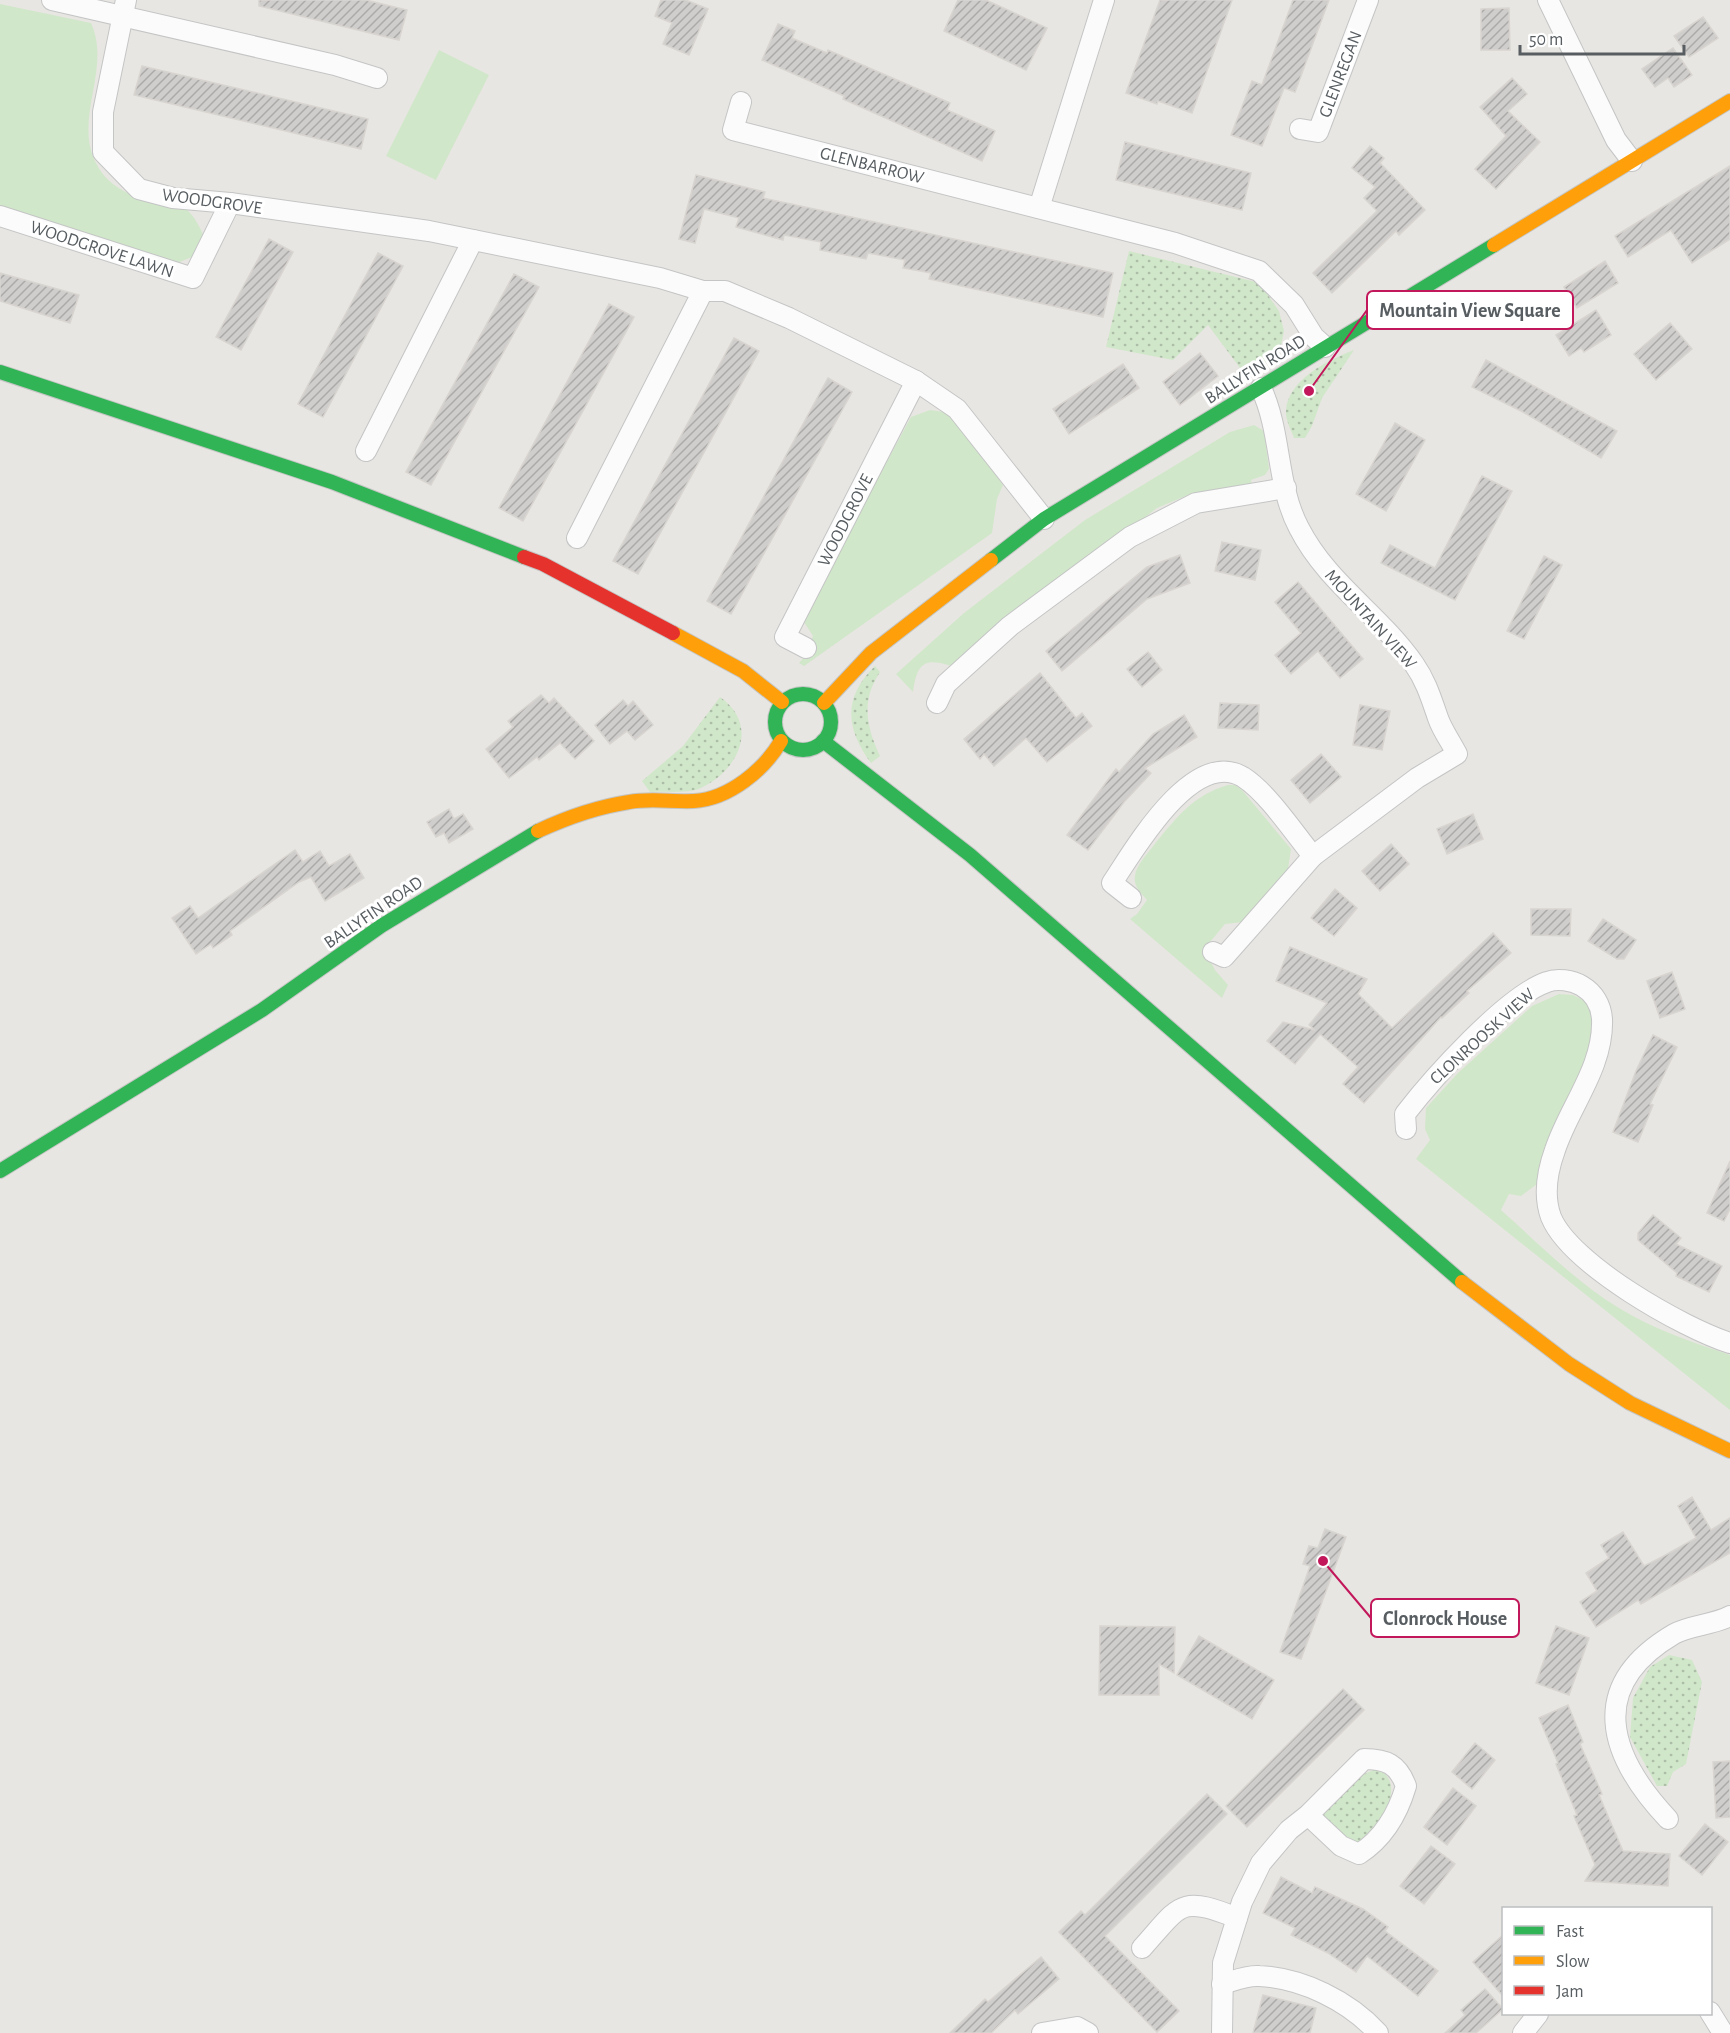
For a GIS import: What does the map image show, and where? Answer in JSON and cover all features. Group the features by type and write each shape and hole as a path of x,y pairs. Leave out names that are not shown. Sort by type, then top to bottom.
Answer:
{"street":[{"path":"52,0 124,8 377,78"},
{"path":"1039,207 1104,0"},
{"name":"GLENREGAN","path":"1300,129 1318,132 1368,0"},
{"path":"1548,0 1616,140 1632,161"},
{"name":"WOODGROVE","path":"124,8 103,112 103,152 139,189 173,198 230,203 429,231 660,278 703,291 725,291 736,295 789,318 915,381 957,409 1044,519"},
{"name":"BALLYFIN ROAD","path":"824,703 871,653 1044,519 1730,101"},
{"name":"GLENBARROW","path":"741,102 734,130 1175,243 1259,271 1294,305 1314,337 1325,347"},
{"name":"WOODGROVE LAWN","path":"0,216 193,278 230,203"},
{"path":"366,451 473,240"},
{"path":"577,538 703,291"},
{"path":"0,372 332,482 543,564 743,671 782,702"},
{"name":"WOODGROVE","path":"806,648 785,637 915,381"},
{"name":"MOUNTAIN VIEW","path":"1213,952 1224,957 1313,856 1418,778 1457,754 1438,718 1433,699 1414,664 1384,628 1329,575 1312,552 1289,509 1274,425 1261,388"},
{"path":"937,703 938,679 1044,599 1149,526 1196,503 1286,488"},
{"path":"798,693 808,694 824,703 829,710 831,727 823,741 810,750 787,746 777,734 774,718 782,702 798,693"},
{"name":"BALLYFIN ROAD","path":"0,1171 262,1010 381,926 520,840 565,818 596,808 632,801 695,801 714,798 752,775 771,758 782,741"},
{"path":"823,741 970,855 1384,1217 1478,1296 1569,1364 1630,1403 1730,1451"},
{"path":"1131,898 1112,883 1172,800 1201,778 1215,772 1233,773 1253,786 1313,856"},
{"name":"CLONROOSK VIEW","path":"1406,1130 1405,1114 1433,1078 1524,995 1550,980 1566,980 1584,987 1600,1007 1602,1035 1593,1067 1555,1148 1547,1177 1551,1217 1562,1235 1579,1254 1612,1279 1679,1321 1730,1343"},
{"path":"1668,1819 1649,1798 1623,1754 1614,1709 1619,1691 1629,1671 1676,1633 1730,1616"},
{"path":"1222,2033 1223,1964 1237,1918 1261,1863 1289,1830 1308,1815 1364,1759 1380,1759 1397,1767 1406,1786 1400,1806 1387,1827 1359,1854 1341,1846 1308,1815"},
{"path":"1142,1948 1180,1907 1197,1904 1237,1918"},
{"path":"1222,1984 1257,1976 1298,1983 1329,1996 1365,2019 1378,2033"},
{"path":"1523,2033 1536,2015"},
{"path":"1712,2015 1723,2033"},
{"path":"1042,2033 1077,2027 1088,2033"}],"green space":[{"path":"0,4 91,23 96,40 97,58 88,129 90,146 96,163 108,180 125,192 187,210 197,222 204,237 197,255 177,263 0,209"},
{"path":"439,50 489,75 436,180 386,156"},
{"path":"1129,251 1256,282 1279,311 1284,331 1281,346 1272,359 1246,376 1208,325 1173,360 1106,347"},
{"path":"1354,350 1322,398 1305,438 1294,438 1288,424 1286,410 1288,399 1294,389 1311,372"},
{"path":"930,410 944,412 957,421 1003,485 997,499 992,533 804,666 799,663 806,655 813,636 804,622 806,611 911,417"},
{"path":"1254,425 1264,431 1269,469 1265,475 1251,480 1252,486 1188,495 1157,508 952,666 935,662 924,665 917,674 913,692 896,674 964,613 1085,520 1230,432"},
{"path":"875,666 880,672 870,693 868,713 871,734 880,756 871,763 856,738 851,714 857,690"},
{"path":"720,697 732,708 739,720 742,733 740,746 726,770 696,790 650,792 642,781 683,746"},
{"path":"1228,785 1235,785 1242,790 1291,849 1288,869 1243,922 1225,924 1210,942 1207,955 1215,970 1228,985 1222,998 1130,919 1137,914 1147,900 1135,883 1136,872 1143,859 1170,826 1195,801"},
{"path":"1559,994 1573,995 1583,1000 1591,1008 1595,1035 1537,1184 1521,1196 1509,1194 1501,1210 1573,1275 1603,1298 1659,1329 1730,1355 1730,1410 1416,1159 1430,1140 1425,1129 1426,1108 1458,1073 1532,1006"},
{"path":"1669,1655 1692,1660 1702,1682 1686,1764 1673,1772 1667,1786 1657,1786 1630,1737 1633,1698 1650,1667"},
{"path":"1378,1769 1387,1776 1391,1785 1388,1806 1376,1827 1362,1843 1351,1843 1322,1816 1346,1787 1362,1775"}],"building":[{"path":"259,0 366,0 407,10 399,40 259,6"},
{"path":"661,0 686,0 708,9 689,55 663,44 672,23 655,16"},
{"path":"958,0 986,0 1047,28 1026,70 944,31"},
{"path":"1160,0 1232,0 1192,113 1126,93"},
{"path":"1293,0 1329,0 1295,92 1284,88 1262,146 1231,135 1252,81 1262,85"},
{"path":"1509,8 1510,50 1481,50 1481,9"},
{"path":"1703,17 1718,38 1689,57 1674,36"},
{"path":"778,24 795,31 792,38 827,53 828,50 950,103 947,110 995,131 982,161 762,60"},
{"path":"1673,48 1692,75 1674,87 1668,78 1655,87 1642,69"},
{"path":"142,66 368,119 361,149 134,95"},
{"path":"1512,78 1527,94 1508,111 1540,142 1496,189 1475,169 1506,136 1480,107"},
{"path":"1125,142 1251,173 1242,210 1116,180"},
{"path":"1370,146 1384,158 1380,163 1425,210 1399,235 1396,231 1332,293 1313,273 1377,211 1364,198 1375,187 1352,168"},
{"path":"1730,166 1730,239 1692,263 1671,230 1628,257 1615,236"},
{"path":"696,175 765,192 763,198 1113,273 1103,317 929,279 931,273 903,268 905,260 868,253 866,259 820,250 821,242 784,235 783,240 736,227 739,218 704,209 695,243 679,239"},
{"path":"269,239 293,252 241,350 216,337"},
{"path":"378,253 403,266 323,417 298,404"},
{"path":"1605,261 1618,283 1577,308 1564,287"},
{"path":"0,273 79,295 70,323 0,301"},
{"path":"514,274 539,287 431,485 406,472"},
{"path":"609,304 634,317 523,521 499,508"},
{"path":"1596,310 1611,335 1584,352 1581,348 1569,356 1556,335"},
{"path":"1670,323 1692,349 1656,380 1634,354"},
{"path":"734,338 759,351 638,574 613,561"},
{"path":"1200,353 1218,376 1180,405 1163,382"},
{"path":"1486,360 1617,431 1601,458 1523,412 1472,387"},
{"path":"1123,364 1139,388 1069,434 1053,409"},
{"path":"828,378 852,392 731,614 707,601"},
{"path":"1395,423 1425,440 1386,511 1356,494"},
{"path":"1482,476 1512,491 1455,600 1381,563 1390,545 1435,568"},
{"path":"1222,542 1261,550 1255,580 1215,571"},
{"path":"1180,555 1190,583 1147,599 1062,671 1046,651 1147,567"},
{"path":"1544,556 1562,565 1524,639 1507,631"},
{"path":"1298,582 1363,659 1340,678 1318,651 1291,674 1275,655 1301,633 1275,602"},
{"path":"1148,652 1162,670 1142,687 1127,669"},
{"path":"1040,673 1076,718 1082,713 1092,726 1047,762 1026,738 994,766 984,754 980,759 964,739"},
{"path":"541,695 549,703 554,698 594,741 575,759 560,743 539,760 537,757 509,778 486,749 513,727 508,721"},
{"path":"623,700 628,706 633,701 653,725 635,740 627,731 610,744 595,725"},
{"path":"1220,703 1259,705 1258,730 1218,728"},
{"path":"1360,705 1390,711 1382,750 1353,745"},
{"path":"1184,715 1197,737 1145,768 1151,773 1124,802 1088,850 1067,835 1116,769 1119,772 1153,734"},
{"path":"1321,754 1341,777 1310,803 1291,780"},
{"path":"449,809 454,819 463,814 473,829 449,843 444,833 436,837 427,822"},
{"path":"1473,814 1483,839 1447,854 1437,829"},
{"path":"1391,844 1409,864 1380,891 1362,871"},
{"path":"295,850 303,862 320,851 329,866 350,854 364,878 325,901 311,877 299,882 230,931 232,935 213,948 211,944 196,954 172,918 190,906 198,918"},
{"path":"1335,889 1357,908 1334,936 1311,918"},
{"path":"1531,909 1571,909 1570,936 1531,935"},
{"path":"1603,919 1636,940 1624,959 1617,959 1588,941"},
{"path":"1493,933 1511,953 1441,1017 1364,1103 1343,1084 1358,1067 1320,1034 1295,1064 1267,1041 1283,1022 1315,1030 1309,1025 1327,1003 1276,981 1290,947 1367,979 1358,994 1392,1028"},
{"path":"1672,972 1685,1009 1660,1018 1647,981"},
{"path":"1653,1035 1677,1047 1650,1104 1653,1105 1638,1142 1613,1132 1636,1071"},
{"path":"1730,1161 1730,1209 1724,1221 1707,1213"},
{"path":"1653,1215 1681,1238 1676,1244 1722,1266 1709,1292 1676,1276 1677,1273 1638,1240 1638,1233"},
{"path":"1692,1497 1711,1530 1730,1518 1730,1553 1641,1604 1638,1600 1596,1627 1580,1602 1597,1591 1586,1573 1609,1558 1601,1545 1623,1532 1644,1566 1662,1557 1696,1538 1678,1506"},
{"path":"1325,1529 1346,1537 1301,1659 1280,1652 1310,1566 1303,1564 1309,1546 1318,1548"},
{"path":"1100,1626 1175,1627 1174,1673 1159,1664 1159,1695 1099,1695"},
{"path":"1556,1626 1589,1638 1569,1695 1536,1683"},
{"path":"1199,1636 1274,1680 1252,1719 1177,1675"},
{"path":"1343,1689 1364,1710 1247,1827 1226,1806"},
{"path":"1568,1705 1583,1742 1580,1744 1602,1794 1599,1795 1623,1851 1670,1854 1668,1886 1585,1881 1595,1865 1574,1816 1577,1815 1539,1718"},
{"path":"1475,1743 1495,1760 1472,1789 1452,1772"},
{"path":"1730,1761 1730,1817 1716,1818 1713,1762"},
{"path":"1453,1788 1476,1806 1447,1845 1424,1827"},
{"path":"1207,1794 1227,1814 1105,1936 1179,2011 1157,2032 1059,1932 1081,1911 1085,1915"},
{"path":"1705,1824 1728,1842 1702,1875 1679,1856"},
{"path":"1431,1846 1455,1864 1424,1904 1400,1886"},
{"path":"1281,1877 1312,1893 1315,1887 1363,1909 1388,1927 1385,1931 1438,1971 1418,1996 1367,1956 1356,1972 1328,1953 1291,1935 1295,1928 1263,1913"},
{"path":"1502,1936 1502,1995 1473,1962"},
{"path":"1041,1957 1059,1979 1018,2014 1015,2010 991,2033 950,2033 985,1999 988,2002"},
{"path":"1485,1989 1502,2008 1476,2033 1445,2033 1465,2015 1461,2010"},
{"path":"1263,1995 1316,2008 1310,2033 1253,2033"}],"traffic: fast":[{"path":"991,560 1044,519 1494,245"},
{"path":"0,372 332,482 524,557"},
{"path":"797,694 809,694 819,698 827,706 831,722 827,738 819,746 809,750 797,750 787,746 779,738 775,728 775,716 779,706 787,698 797,694"},
{"path":"823,741 970,855 1462,1282"},
{"path":"0,1171 262,1010 381,926 538,831"}],"traffic: slow":[{"path":"1494,245 1730,101"},
{"path":"824,703 871,653 991,560"},
{"path":"673,633 743,671 782,702"},
{"path":"538,831 583,813 617,804 645,800 694,801 720,795 755,772 781,741"},
{"path":"1462,1282 1569,1364 1630,1403 1730,1451"}],"traffic: jam":[{"path":"524,557 543,564 673,633"}],"place":[{"name":"Mountain View Square","path":"1309,391"},
{"name":"Clonrock House","path":"1323,1561"}]}
